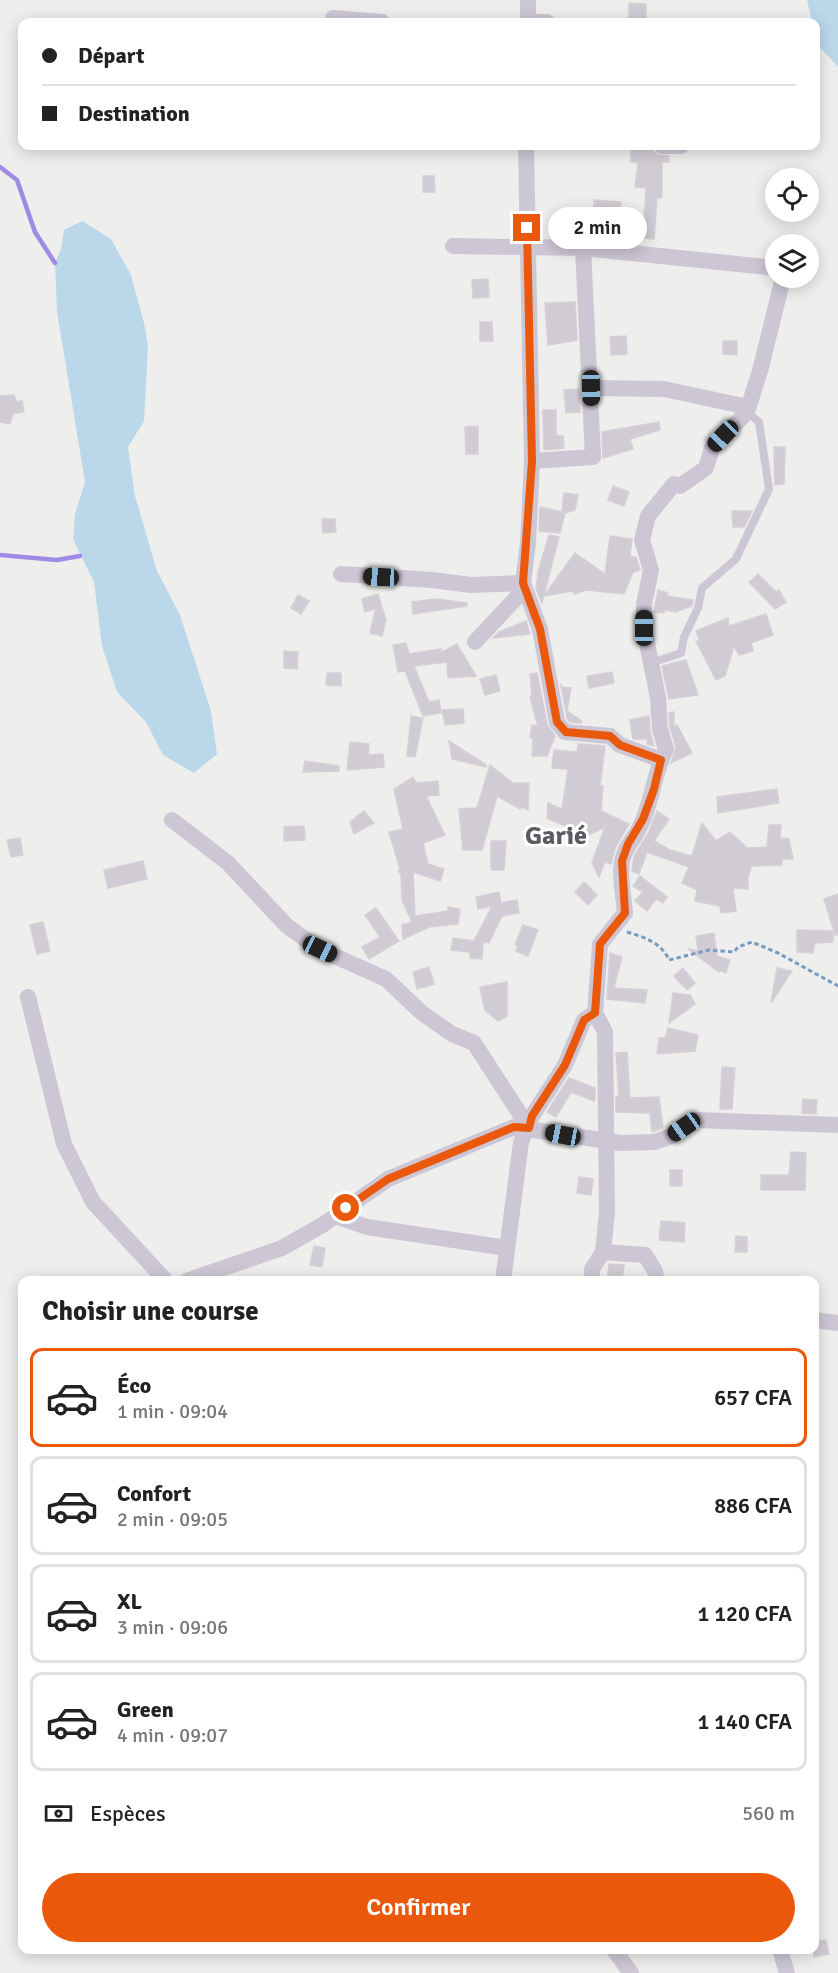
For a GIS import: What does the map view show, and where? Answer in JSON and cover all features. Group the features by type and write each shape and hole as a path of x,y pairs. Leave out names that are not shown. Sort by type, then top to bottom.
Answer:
{"street":[{"path":"528,0 528,18"},
{"path":"474,642 511,605 523,583 532,461 526,150"},
{"path":"453,246 583,248 765,267"},
{"path":"532,461 593,457 583,248"},
{"path":"592,1276 592,1269 603,1252 607,1212 605,1032 595,1013 600,944 625,913 622,861 628,844 643,819 666,749 660,729 658,698 644,628 644,604 651,570 642,540 648,516 674,484 680,486 706,468 711,448 748,409 780,288"},
{"path":"591,388 664,389 748,409"},
{"path":"341,574 471,585 523,583"},
{"path":"523,583 540,629 557,722 566,732 610,736 620,745 661,760"},
{"path":"172,820 228,863 287,926 320,949 386,979 422,1013 452,1034 474,1043 529,1128"},
{"path":"28,997 64,1144 93,1202 161,1276"},
{"path":"504,1276 521,1143 532,1116 565,1065 584,1020 595,1013"},
{"path":"201,1276 282,1248 335,1216 388,1179 514,1127 606,1142 655,1142 674,1134 695,1120 838,1125"},
{"path":"335,1216 367,1227 507,1248"},
{"path":"603,1252 645,1255 656,1276"},
{"path":"819,1321 838,1323"},
{"path":"617,1954 631,1973"},
{"path":"781,1954 787,1973"}],"lane":[{"path":"651,663 681,653 684,637 698,608 702,588 736,559 769,489 759,422 748,409"}],"path":[{"path":"611,929 645,938 665,951 669,960 709,950 734,952 738,947 752,942 778,953 838,986"}],"shaded area":[{"path":"807,0 838,0 838,67 820,47 820,18 811,18"},
{"path":"82,221 111,239 131,275 144,323 148,346 144,421 128,447 135,496 157,571 180,615 211,711 217,754 194,773 163,755 146,722 117,692 102,646 94,582 73,539 75,514 85,482 57,312 55,263 61,249 64,230"}],"building":[{"path":"629,3 646,4 646,18 629,18"},
{"path":"631,150 652,150 657,155 669,156 669,162 662,162 662,198 657,198 654,239 643,238 646,188 635,187 638,162 631,162"},
{"path":"423,176 434,176 435,192 423,192"},
{"path":"594,200 621,202 618,219 613,218 613,241 600,239 601,212 594,212"},
{"path":"488,279 489,297 473,298 472,280"},
{"path":"575,302 577,340 548,345 545,303"},
{"path":"480,322 492,322 493,341 480,341"},
{"path":"626,336 627,354 611,355 610,337"},
{"path":"723,341 737,341 737,355 723,354"},
{"path":"579,389 580,412 566,413 564,390"},
{"path":"14,395 17,402 22,401 24,412 13,414 10,424 0,422 0,396"},
{"path":"543,410 556,410 556,436 563,436 564,448 544,450"},
{"path":"659,422 660,430 630,439 633,449 603,458 602,432"},
{"path":"478,426 478,454 466,454 465,427"},
{"path":"774,447 785,447 784,484 775,485"},
{"path":"613,486 629,492 624,506 608,500"},
{"path":"564,493 578,495 575,510 565,513 560,533 539,531 540,507 562,512"},
{"path":"732,511 752,511 744,527 733,527"},
{"path":"322,519 335,519 336,532 323,533"},
{"path":"549,535 559,537 542,603 536,589 538,572"},
{"path":"610,536 632,539 630,557 636,557 640,570 633,572 624,594 586,590 574,594 573,591 544,596 575,553 605,574"},
{"path":"758,574 776,592 779,590 786,602 775,609 749,582"},
{"path":"658,590 668,593 667,596 693,600 692,606 676,612 664,610 664,613 654,612"},
{"path":"378,594 386,620 382,636 370,633 376,608 365,612 362,599"},
{"path":"298,595 309,601 301,614 291,608"},
{"path":"436,599 467,603 467,606 413,614 412,602"},
{"path":"766,614 773,635 751,643 753,651 739,655 734,646 725,676 716,680 696,641 700,641 696,631 728,618 729,626"},
{"path":"526,621 530,634 493,638 499,632"},
{"path":"406,643 409,654 441,649 440,653 457,644 476,676 448,678 447,662 414,666 429,702 439,700 441,713 423,716 405,671 398,672 393,645"},
{"path":"284,651 298,652 297,669 284,668"},
{"path":"686,660 698,695 669,699 662,666"},
{"path":"612,672 614,683 589,688 587,676"},
{"path":"327,673 341,673 341,686 326,685"},
{"path":"537,673 547,724 555,736 547,756 532,756 533,738 530,738 532,725 538,726 530,697 532,697 530,674"},
{"path":"496,675 500,691 485,695 480,679"},
{"path":"562,687 571,688 567,711 582,721 581,723 570,722 567,718"},
{"path":"463,709 464,723 445,725 442,710"},
{"path":"674,712 674,726 677,725 692,753 671,763 676,747 670,727 669,713"},
{"path":"411,716 423,718 415,757 407,756"},
{"path":"649,716 654,746 647,744 648,739 633,739 630,720"},
{"path":"449,741 486,765 486,767 452,759"},
{"path":"350,742 369,744 368,755 383,754 384,767 347,770"},
{"path":"578,744 605,746 600,786 603,786 601,811 629,824 615,848 611,864 605,862 599,877 592,863 605,827 574,842 579,832 547,818 548,803 562,809 568,769 552,768 554,750 577,752"},
{"path":"305,761 339,766 339,771 303,772"},
{"path":"490,765 513,783 529,783 528,810 521,807 520,809 497,796 482,850 463,850 459,809 477,808"},
{"path":"413,777 416,783 438,781 439,795 426,796 445,835 423,843 428,864 444,869 440,881 413,872 415,916 448,911 448,907 460,909 458,924 429,927 403,939 402,925 412,922 402,900 401,875 398,870 400,869 389,832 403,829 394,789"},
{"path":"777,789 779,803 718,813 717,797"},
{"path":"364,811 374,823 354,834 350,822"},
{"path":"657,811 669,819 654,841 670,850 692,856 702,823 716,841 730,832 747,848 767,847 769,825 781,825 780,838 789,839 793,859 782,859 782,865 752,866 748,876 748,889 733,888 736,911 721,913 720,906 695,901 697,890 682,883 689,867 647,852 639,874 632,871 634,856 649,832"},
{"path":"304,826 305,840 284,841 284,827"},
{"path":"20,838 23,855 11,857 7,840"},
{"path":"491,841 506,841 504,870 491,870"},
{"path":"143,861 147,879 108,888 104,870"},
{"path":"640,876 667,897 663,903 656,899 647,911 635,901 643,892 633,886"},
{"path":"584,882 597,895 588,905 575,892"},
{"path":"499,892 501,903 517,900 519,913 502,916 489,943 481,942 483,943 482,959 470,958 470,952 451,950 453,938 474,941 492,906 478,909 476,897"},
{"path":"838,894 838,935 835,935 824,899"},
{"path":"376,908 399,941 369,959 362,947 380,937 365,915"},
{"path":"43,922 50,951 37,954 30,925"},
{"path":"523,925 538,930 528,956 516,951 518,946 515,945"},
{"path":"797,930 833,931 833,942 815,943 813,953 797,952"},
{"path":"714,933 717,956 730,960 726,973 719,970 719,972 688,949 698,951 696,936"},
{"path":"610,953 622,957 614,988 647,990 645,1003 607,999"},
{"path":"429,967 434,984 417,989 413,972"},
{"path":"683,968 695,983 687,990 674,976"},
{"path":"777,968 792,971 771,1003"},
{"path":"507,982 507,1016 498,1021 485,1010 480,987"},
{"path":"673,993 690,995 695,1004 669,1023"},
{"path":"668,1028 698,1035 695,1051 657,1054 659,1038 665,1038"},
{"path":"627,1052 630,1098 659,1097 663,1128 652,1132 650,1113 616,1112 616,1096 619,1097 616,1053"},
{"path":"722,1067 735,1068 732,1109 720,1109"},
{"path":"569,1078 595,1088 594,1101 571,1092 556,1117 547,1112"},
{"path":"803,1099 817,1100 816,1114 802,1113"},
{"path":"791,1152 806,1153 805,1190 761,1190 761,1175 789,1175"},
{"path":"670,1170 682,1170 682,1186 670,1186"},
{"path":"579,1177 593,1179 591,1195 577,1193"},
{"path":"661,1221 685,1223 684,1242 659,1240"},
{"path":"736,1236 747,1237 747,1252 735,1252"},
{"path":"314,1246 325,1248 322,1267 310,1265"},
{"path":"609,1264 624,1265 623,1276 608,1276"},
{"path":"826,1940 829,1954 814,1957 814,1954 819,1954 819,1941"}],"waterway":[{"path":"0,167 17,180 35,232 55,263"},
{"path":"0,555 57,560 80,556"}],"district":[{"name":"Garié","path":"556,835"}],"route":[{"path":"346,1208 388,1179 413,1168 514,1127 529,1128 532,1116 565,1065 584,1020 595,1013 600,944 625,913 622,861 628,844 643,819 661,760 620,745 610,736 586,736 566,732 557,722 540,629 523,583 528,543 532,461 527,228"}]}
